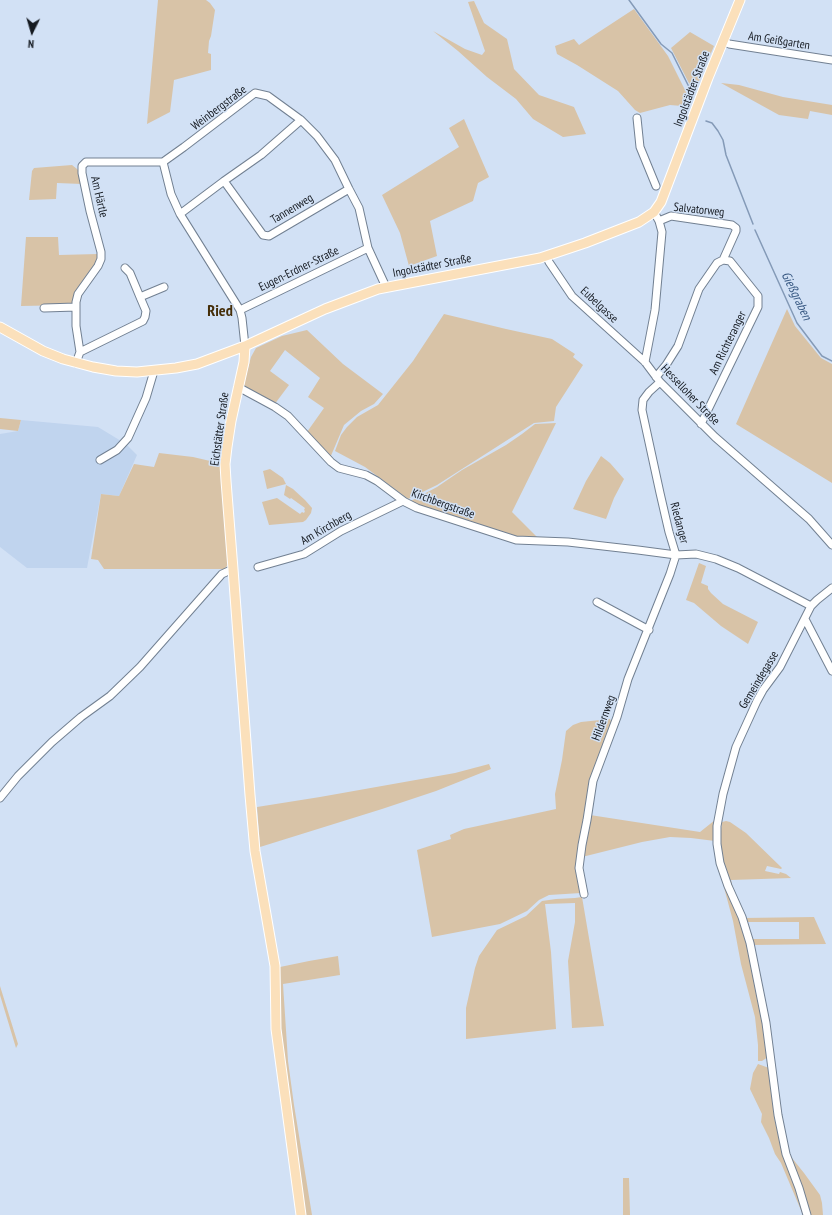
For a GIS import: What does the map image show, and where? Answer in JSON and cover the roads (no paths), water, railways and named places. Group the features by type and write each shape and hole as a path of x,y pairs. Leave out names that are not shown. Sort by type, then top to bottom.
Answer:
{"main road":[{"name":"Ingolstädter Straße","path":"0,327 43,351 76,363 116,371 154,371 176,368 198,364 245,346 325,309 378,289 546,256 639,222 654,212 661,202 708,78 740,0"},
{"name":"Eichstätter Straße","path":"245,346 244,362 231,421 225,464 226,481 235,588 241,688 255,850 275,966 276,1030 301,1215"}],"street":[{"name":"Am Geißgarten","path":"724,41 729,44 832,60"},
{"name":"Weinbergstraße","path":"163,162 255,93 268,96 301,120 317,136 335,160 359,208 368,248 386,287"},
{"path":"638,118 640,147 656,186"},
{"path":"180,214 261,155 301,120"},
{"name":"Am Härtle","path":"76,363 80,352 76,326 78,294 98,266 101,259 101,252 82,173 82,166 86,162 163,162"},
{"path":"163,162 171,194 180,214 240,310 245,346"},
{"name":"Tannenweg","path":"224,181 263,235 269,236 349,189"},
{"name":"Hesselloher Straße","path":"654,212 659,221 662,232 655,310 645,362 658,380 701,424 809,519 832,545"},
{"name":"Salvatorweg","path":"659,221 671,216 732,225 736,228 736,231 723,260"},
{"name":"Eugen-Erdner-Straße","path":"240,310 368,248"},
{"name":"Eubelgasse","path":"546,256 572,296 645,362"},
{"path":"658,380 678,346 699,288 717,263 723,260"},
{"name":"Am Richteranger","path":"701,424 758,307 758,296 730,261 723,260"},
{"path":"80,352 143,321 146,312 130,273 125,268"},
{"path":"140,296 164,287"},
{"path":"44,308 76,307"},
{"path":"100,460 116,450 128,438 146,398 154,371"},
{"name":"Riedanger","path":"658,380 643,400 642,410 669,532 676,555 696,554 716,559 738,568 811,606"},
{"name":"Kirchbergstraße","path":"238,387 275,407 288,416 331,462 339,468 366,475 417,508 516,540 568,542 676,555"},
{"name":"Am Kirchberg","path":"258,567 304,554 341,531 404,501"},
{"name":"Hildernweg","path":"584,894 579,868 593,781 617,717 628,679 649,630 676,555"},
{"path":"0,798 18,776 52,742 81,717 110,696 140,667 222,574 233,569"},
{"name":"Gemeindegasse","path":"807,1215 799,1188 786,1154 778,1115 766,1023 750,943 742,917 728,886 720,863 717,844 723,794 736,747 757,701 780,667 811,606 832,588"},
{"path":"597,602 649,630"},
{"path":"805,619 832,671"}],"waterway":[{"name":"Gießgraben","path":"629,0 661,44 672,53 691,91"},
{"name":"Gießgraben","path":"706,121 712,123 723,140 726,155 753,224"},
{"name":"Gießgraben","path":"755,230 797,323 822,356 832,361"}],"district":[{"name":"Ried","path":"220,311"}]}
